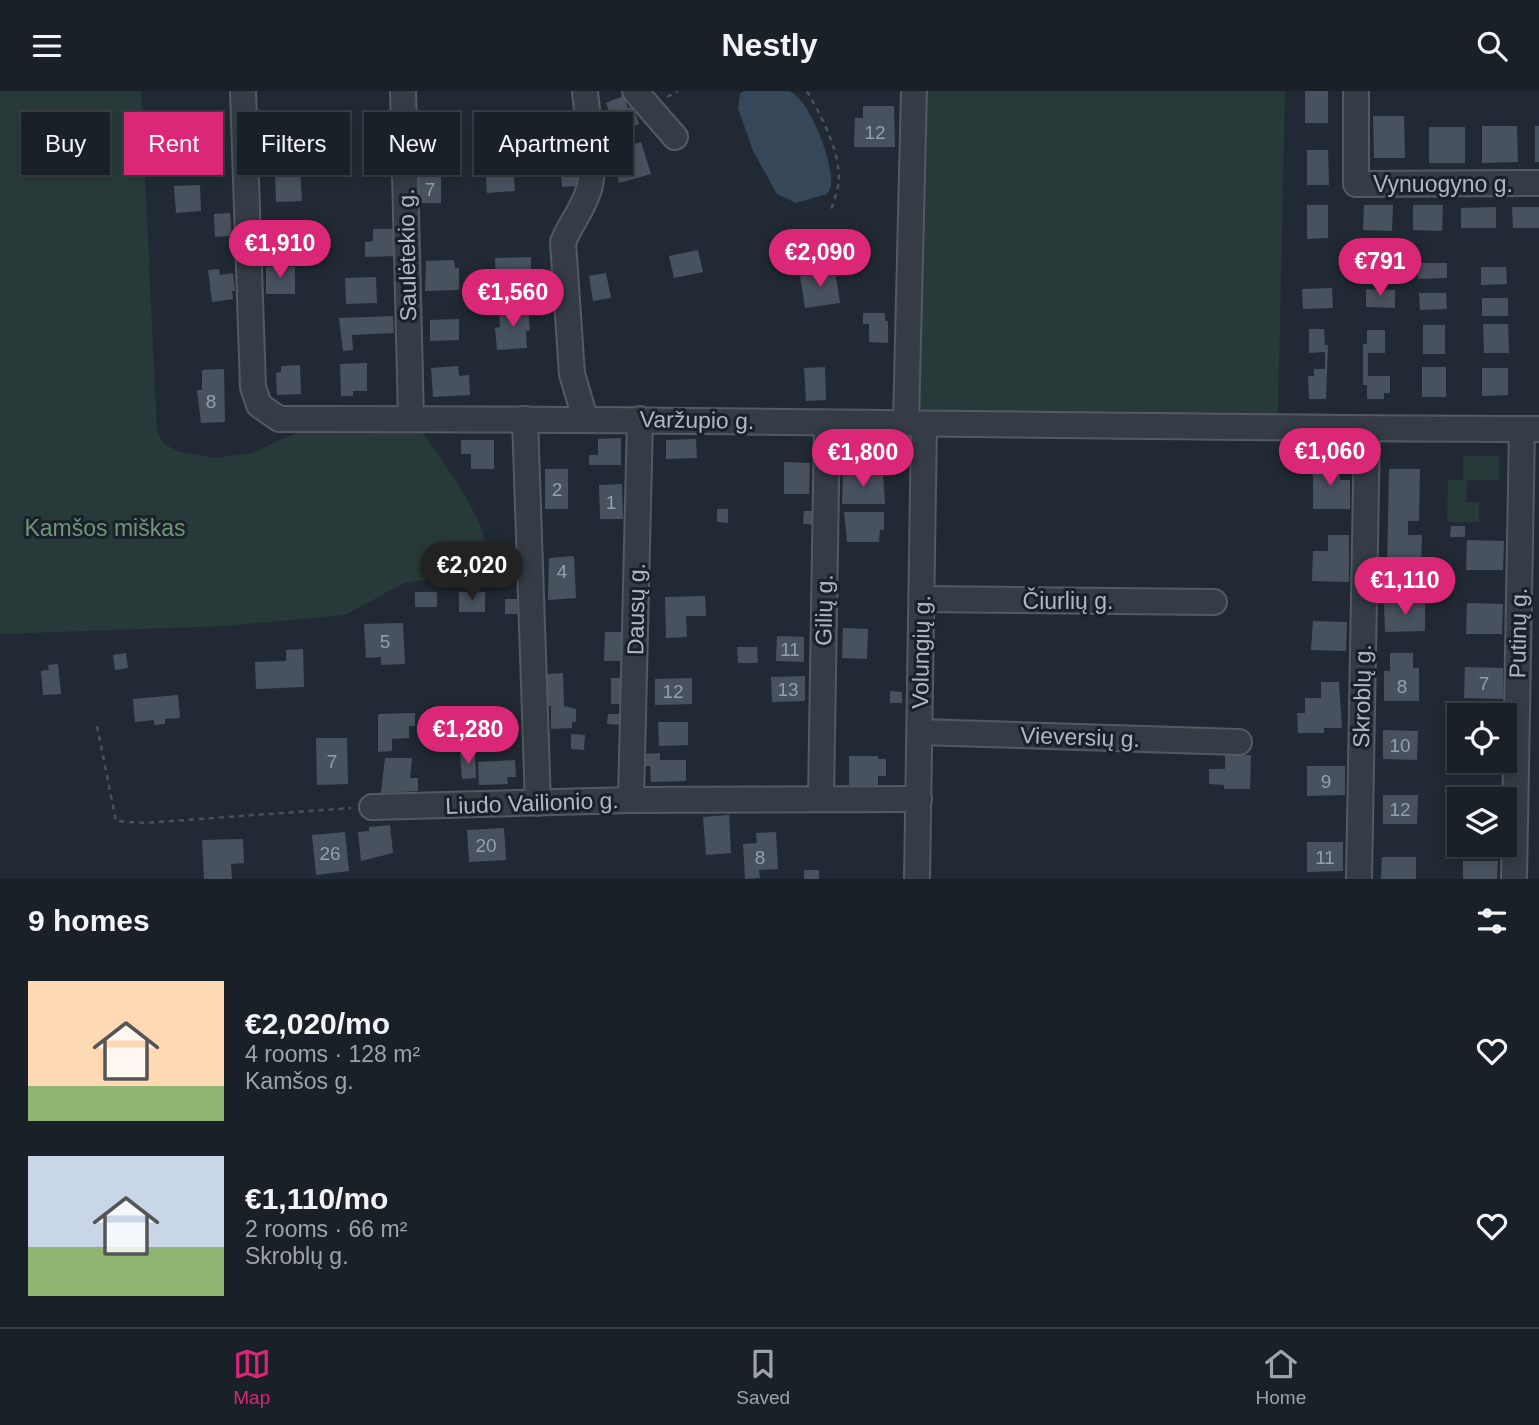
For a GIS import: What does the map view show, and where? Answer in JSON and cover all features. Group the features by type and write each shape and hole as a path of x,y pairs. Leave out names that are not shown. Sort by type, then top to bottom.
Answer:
{"street":[{"name":"Varžupio g.","path":"243,91 253,387 259,405 279,419 585,418 827,423 1531,429"},
{"name":"Saulėtekio g.","path":"403,91 411,419"},
{"path":"585,91 591,178 583,203 563,242 572,373 585,418"},
{"path":"635,91 675,137"},
{"name":"Volungių g.","path":"914,91 915,424 922,599 917,879"},
{"name":"Vynuogyno g.","path":"1356,91 1356,184 1539,183"},
{"path":"525,419 538,803"},
{"name":"Dausų g.","path":"631,800 640,419"},
{"name":"Gilių g.","path":"821,798 827,423"},
{"name":"Skroblų g.","path":"1359,879 1367,429"},
{"name":"Putinų g.","path":"1514,879 1531,429"},
{"name":"Čiurlių g.","path":"922,599 1214,602"},
{"name":"Vieversių g.","path":"920,732 1239,742"},
{"name":"Liudo Vailionio g.","path":"372,807 631,800 919,799"}],"path":[{"path":"807,91 835,152 839,182 830,213"},
{"path":"97,726 116,821 145,823 372,807"}],"green space":[{"name":"Kamšos miškas","path":"0,91 141,91 142,112 124,112 124,175 145,175 157,432 164,444 180,452 215,458 252,453 314,425 418,426 453,476 476,516 488,554 487,571 404,583 345,615 223,626 0,634"},
{"path":"928,91 1285,91 1278,415 919,412"},
{"path":"1463,456 1499,456 1499,480 1467,480 1466,502 1479,503 1479,522 1447,522 1448,480 1463,480"}],"water":[{"path":"744,91 788,91 804,105 812,117 828,162 831,184 827,194 796,203 777,194 753,151 738,108 740,94"}],"building":[{"path":"1305,91 1328,91 1328,123 1305,123"},
{"path":"623,96 628,108 633,107 639,124 633,126 633,112 609,112 606,103"},
{"path":"863,106 894,106 895,147 854,147 855,118 863,118"},
{"path":"1373,116 1404,116 1405,158 1374,158"},
{"path":"1482,126 1517,126 1518,162 1482,163"},
{"path":"1535,126 1539,126 1539,162 1535,162"},
{"path":"1429,127 1465,127 1465,163 1429,163"},
{"path":"641,142 651,174 619,183 617,175 633,175 633,144"},
{"path":"1307,150 1328,150 1329,185 1307,185"},
{"path":"275,175 300,175 302,201 276,202"},
{"path":"418,175 441,176 441,203 418,203"},
{"path":"486,175 514,175 515,191 487,193"},
{"path":"561,175 577,175 578,186 562,187"},
{"path":"200,185 201,211 176,213 174,186"},
{"path":"1307,205 1328,205 1328,238 1307,239"},
{"path":"1364,205 1393,205 1392,231 1363,230"},
{"path":"1413,205 1443,205 1442,231 1413,230"},
{"path":"1496,207 1496,228 1461,228 1461,208"},
{"path":"1512,207 1539,207 1539,228 1513,228"},
{"path":"230,213 232,236 215,237 214,214"},
{"path":"373,229 394,229 395,256 365,257 365,242 373,241"},
{"path":"698,250 703,272 674,278 669,256"},
{"path":"531,257 531,279 522,279 522,288 503,288 503,281 496,281 495,258"},
{"path":"454,260 455,268 459,268 459,290 425,291 426,261"},
{"path":"1418,263 1447,263 1447,278 1418,279"},
{"path":"266,267 295,267 295,294 266,294"},
{"path":"1481,267 1506,267 1507,284 1481,285"},
{"path":"219,269 220,275 233,273 235,291 232,291 233,299 212,302 208,270"},
{"path":"835,270 840,303 805,308 800,276"},
{"path":"606,273 611,298 593,301 589,276"},
{"path":"376,277 377,303 346,304 345,278"},
{"path":"1332,288 1333,308 1303,309 1302,289"},
{"path":"1366,289 1395,290 1395,308 1366,307"},
{"path":"1419,293 1446,293 1447,309 1420,310"},
{"path":"1482,298 1508,298 1508,316 1482,316"},
{"path":"528,308 530,330 526,331 527,348 497,350 495,328 500,327 499,309"},
{"path":"863,313 885,313 885,321 888,321 888,343 869,342 869,324 863,324"},
{"path":"393,316 394,333 352,335 353,350 343,351 339,318"},
{"path":"459,319 459,340 430,341 430,320"},
{"path":"1483,324 1508,324 1509,353 1484,353"},
{"path":"1423,325 1445,325 1445,354 1423,354"},
{"path":"1309,329 1324,329 1325,345 1328,345 1326,399 1309,399 1308,376 1314,376 1314,369 1325,369 1325,352 1309,353"},
{"path":"1367,330 1385,330 1385,353 1368,353 1368,376 1390,376 1390,393 1384,393 1384,399 1367,399 1367,385 1363,385 1363,344 1367,344"},
{"path":"367,363 367,391 353,391 353,396 341,396 340,364"},
{"path":"300,365 301,394 277,395 276,373 281,372 281,366"},
{"path":"458,366 459,376 469,375 470,395 433,397 431,368"},
{"path":"825,367 826,400 806,401 804,368"},
{"path":"1422,367 1446,367 1446,397 1422,397"},
{"path":"1482,368 1508,368 1508,395 1482,396"},
{"path":"224,369 225,422 201,423 197,390 202,390 202,370"},
{"path":"621,438 621,465 589,465 589,455 598,455 598,439"},
{"path":"696,439 697,458 666,459 666,440"},
{"path":"461,440 494,440 494,469 471,469 471,454 461,454"},
{"path":"842,441 862,441 862,466 843,467"},
{"path":"784,462 810,463 809,494 784,494"},
{"path":"1313,464 1340,464 1340,480 1350,480 1350,509 1313,509"},
{"path":"545,469 568,469 568,509 545,509"},
{"path":"1389,469 1420,469 1419,521 1408,521 1408,535 1422,535 1421,570 1387,569"},
{"path":"843,473 883,473 885,504 842,504"},
{"path":"622,484 623,519 600,519 599,485"},
{"path":"717,509 728,509 728,523 717,522"},
{"path":"804,511 819,511 819,525 803,524"},
{"path":"844,512 884,512 884,530 880,530 879,542 847,542"},
{"path":"1451,526 1465,526 1465,537 1450,537"},
{"path":"1328,535 1349,535 1349,582 1312,581 1313,551 1328,551"},
{"path":"1467,540 1504,541 1503,570 1466,570"},
{"path":"574,556 576,598 548,600 549,558"},
{"path":"415,592 437,592 437,607 415,607"},
{"path":"459,592 485,592 485,612 459,612"},
{"path":"705,596 706,616 686,616 687,637 666,638 665,597"},
{"path":"505,599 517,599 518,614 505,614"},
{"path":"1384,602 1425,602 1425,631 1385,632"},
{"path":"1467,603 1503,604 1502,634 1466,634"},
{"path":"1313,621 1347,622 1346,651 1311,650"},
{"path":"403,623 405,664 381,665 381,657 366,658 364,624"},
{"path":"843,628 868,629 867,659 842,658"},
{"path":"605,632 627,632 626,655 622,655 622,661 604,661"},
{"path":"777,636 804,637 804,662 776,661"},
{"path":"737,647 757,647 758,663 738,663"},
{"path":"303,649 304,687 256,689 255,662 286,661 286,650"},
{"path":"126,653 128,668 115,670 113,655"},
{"path":"1390,653 1413,653 1413,668 1419,668 1419,701 1384,701 1384,671 1390,671"},
{"path":"58,664 61,694 43,695 41,671 49,670 48,665"},
{"path":"1465,667 1503,668 1503,699 1464,698"},
{"path":"563,673 564,706 576,709 576,722 572,722 572,728 551,729 551,706 546,706 545,674"},
{"path":"805,676 805,701 772,702 771,677"},
{"path":"611,678 627,678 627,704 611,704"},
{"path":"692,678 692,704 655,705 655,679"},
{"path":"1321,682 1339,682 1342,728 1324,728 1324,733 1298,733 1297,713 1305,713 1305,698 1321,698"},
{"path":"890,691 902,692 902,703 890,703"},
{"path":"178,695 180,718 165,719 165,724 154,725 154,720 135,722 133,699"},
{"path":"415,713 415,726 409,726 409,738 392,739 392,751 378,752 378,714"},
{"path":"608,714 622,714 621,725 607,724"},
{"path":"658,722 688,722 688,745 659,746"},
{"path":"1383,730 1418,731 1417,760 1383,759"},
{"path":"571,734 585,735 584,750 571,749"},
{"path":"316,738 347,738 348,784 317,785"},
{"path":"460,753 475,753 476,778 462,779"},
{"path":"660,753 660,760 686,760 686,781 651,782 650,766 645,766 645,754"},
{"path":"1225,755 1251,755 1250,789 1224,789 1224,785 1209,784 1209,769 1225,769"},
{"path":"849,756 878,756 878,759 886,759 886,776 878,776 878,785 849,785"},
{"path":"385,758 412,758 410,778 418,778 418,791 381,793"},
{"path":"515,760 516,777 507,777 508,784 479,785 478,762"},
{"path":"1307,766 1345,766 1345,795 1307,796"},
{"path":"1383,795 1418,795 1417,824 1383,824"},
{"path":"729,815 731,853 706,855 703,817"},
{"path":"390,825 393,853 361,861 358,832 369,831 369,827"},
{"path":"504,828 506,860 469,862 467,830"},
{"path":"345,832 349,871 316,875 312,835"},
{"path":"776,832 778,869 759,870 760,878 745,879 743,844 757,843 756,833"},
{"path":"243,839 244,863 231,864 232,879 204,879 202,840"},
{"path":"1307,842 1343,842 1343,871 1307,872"},
{"path":"1382,857 1416,857 1416,879 1381,879"},
{"path":"1463,861 1498,861 1497,879 1463,879"},
{"path":"804,870 819,870 819,879 804,879"}]}
